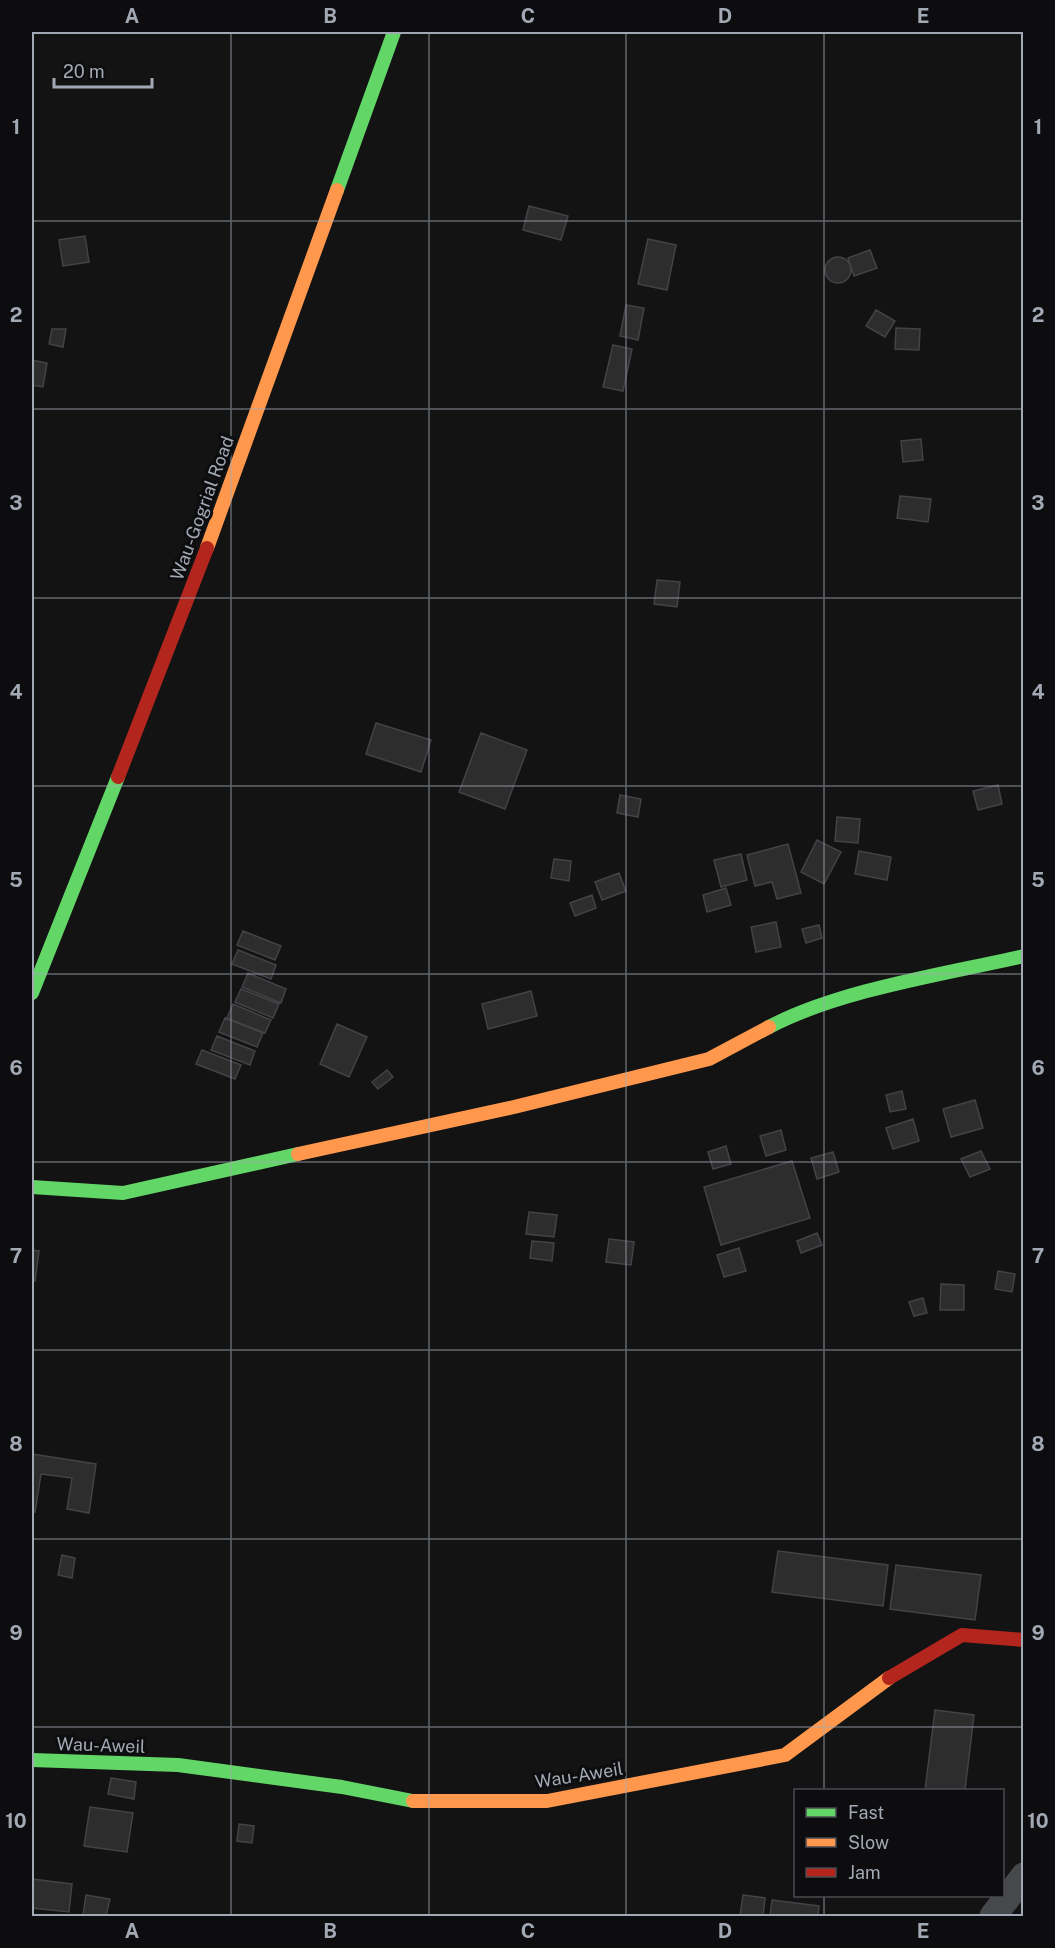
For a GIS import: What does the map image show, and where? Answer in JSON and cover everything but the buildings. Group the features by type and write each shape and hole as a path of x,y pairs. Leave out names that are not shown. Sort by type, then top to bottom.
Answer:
{"street":[{"name":"Wau-Gogrial Road","path":"32,993 202,563 394,32"},
{"path":"32,1187 123,1193 514,1107 709,1059 794,1014 895,985 1023,956"},
{"name":"Wau-Aweil","path":"32,1760 178,1766 342,1786 422,1803 547,1801 785,1755 882,1682 962,1635 1023,1640"},
{"path":"993,1917 1023,1876"}],"traffic: fast":[{"path":"337,190 394,32"},
{"path":"32,993 118,777"},
{"path":"769,1027 797,1014 860,993 1024,956"},
{"path":"32,1187 123,1193 298,1154"},
{"path":"32,1760 178,1765 342,1787 413,1801"}],"traffic: slow":[{"path":"207,548 337,190"},
{"path":"298,1154 514,1107 709,1059 769,1027"},
{"path":"413,1801 547,1801 785,1755 889,1678"}],"traffic: jam":[{"path":"118,777 207,548"},
{"path":"889,1678 962,1635 1024,1640"}]}
